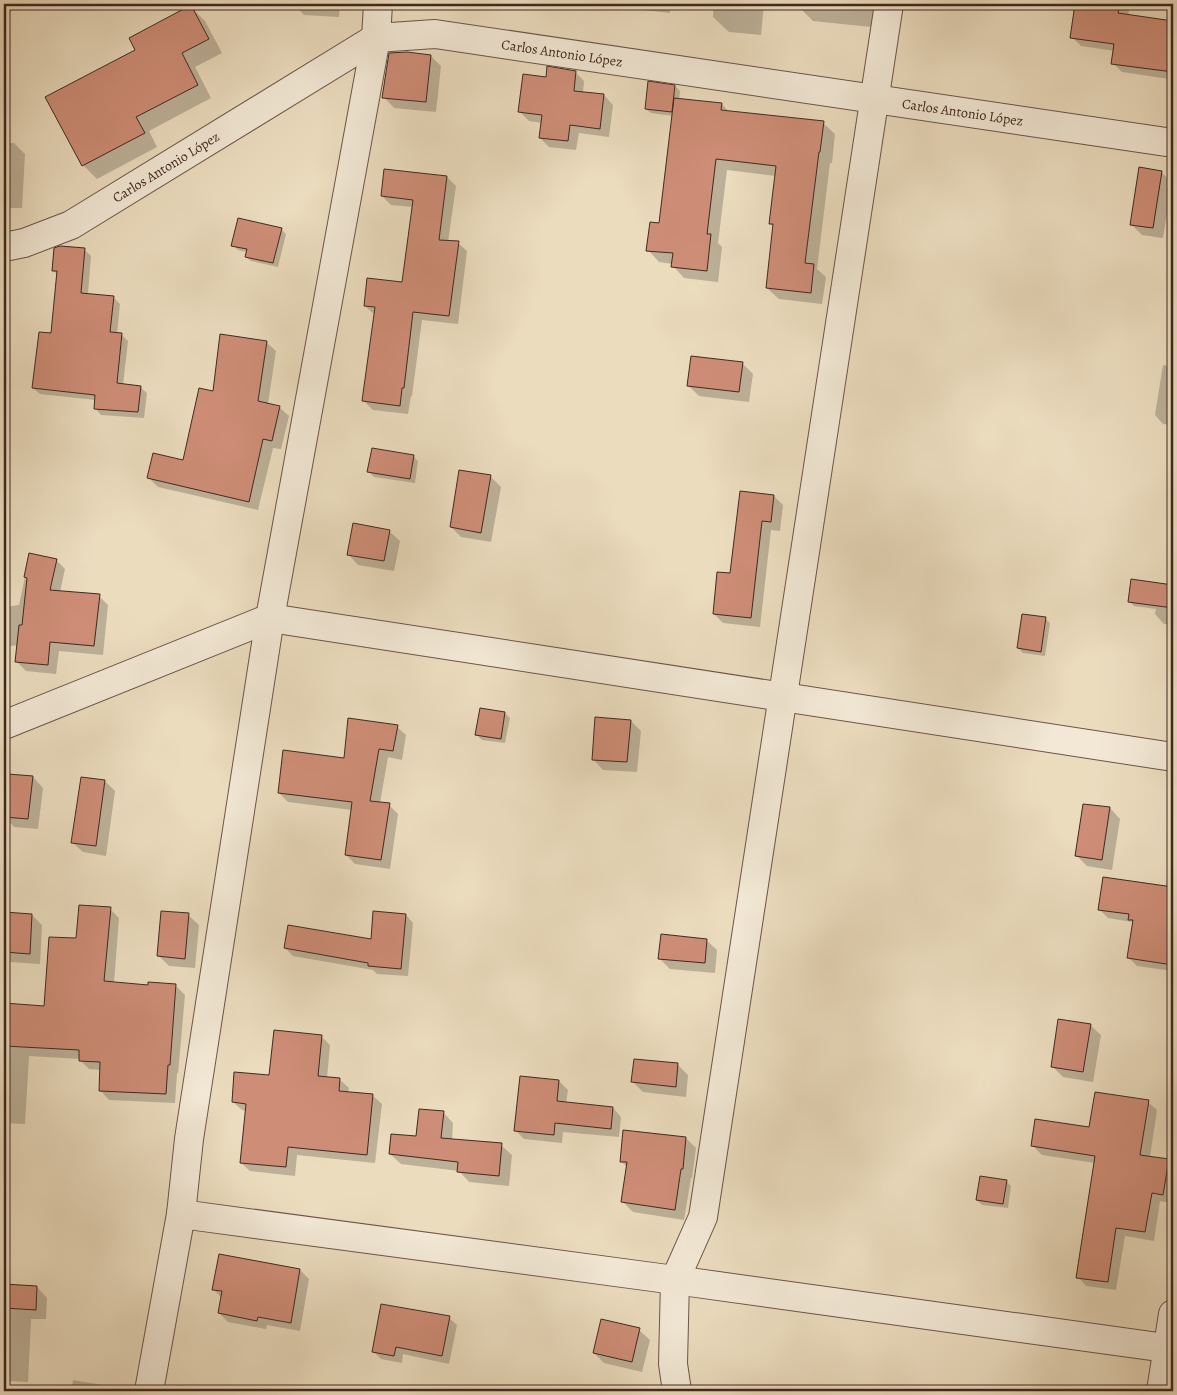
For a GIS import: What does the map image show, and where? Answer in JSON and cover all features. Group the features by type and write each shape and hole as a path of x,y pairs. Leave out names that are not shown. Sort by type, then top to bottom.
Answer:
{"street":[{"path":"149,1391 181,1214 189,1139 270,618 376,38 378,4"},
{"path":"677,1391 673,1364 675,1280 704,1217 889,4"},
{"name":"Carlos Antonio López","path":"4,247 24,243 70,225 376,38 435,34 1173,143"},
{"path":"4,725 270,618 1173,757"},
{"path":"181,1214 1170,1349"},
{"path":"1161,1391 1170,1349 1173,1314"}],"building":[{"path":"1075,4 1120,4 1118,13 1173,21 1173,72 1111,64 1114,44 1070,38"},
{"path":"191,5 209,39 182,53 198,85 136,117 145,133 82,166 45,97 135,50 129,38"},
{"path":"407,52 431,55 426,102 382,98 389,53"},
{"path":"547,66 576,71 574,91 604,94 600,129 570,125 568,141 539,138 542,115 518,112 523,74 546,77"},
{"path":"648,81 675,85 672,112 645,109"},
{"path":"674,98 722,103 721,110 824,121 805,263 814,264 811,293 766,288 773,224 769,224 776,166 716,159 707,234 711,234 707,271 671,267 673,253 646,251 650,222 659,223"},
{"path":"1139,167 1162,171 1153,228 1130,225"},
{"path":"384,169 447,176 439,240 459,241 449,316 413,312 400,406 362,401 375,307 364,306 367,278 402,282 413,200 381,196"},
{"path":"238,218 282,228 273,263 245,257 247,249 231,246"},
{"path":"60,246 85,248 81,293 114,296 110,332 122,333 117,383 141,386 138,412 94,409 95,395 32,388 39,332 51,333 57,271 52,271 54,248"},
{"path":"220,334 267,341 258,401 280,406 272,441 263,439 249,502 147,478 153,453 183,460 199,388 213,391"},
{"path":"691,356 743,362 739,392 687,386"},
{"path":"372,448 414,455 410,479 367,472"},
{"path":"459,470 491,475 481,533 450,527"},
{"path":"740,491 774,495 771,522 762,521 751,618 713,614 717,572 730,573"},
{"path":"353,523 390,530 384,561 347,555"},
{"path":"29,553 57,559 50,590 100,594 94,646 50,642 48,665 15,662 19,625 22,625 27,578 24,577"},
{"path":"1131,579 1173,585 1173,608 1128,602"},
{"path":"1022,614 1046,617 1041,652 1017,648"},
{"path":"480,708 505,712 501,739 475,735"},
{"path":"595,717 631,720 627,762 592,760"},
{"path":"348,718 398,725 393,751 379,749 370,801 390,803 381,860 345,855 352,802 278,793 283,750 344,758"},
{"path":"8,774 33,776 28,819 4,817"},
{"path":"81,777 105,780 96,846 71,843"},
{"path":"1083,804 1110,807 1102,860 1075,856"},
{"path":"1103,877 1173,887 1173,965 1127,958 1133,920 1128,920 1129,914 1098,910"},
{"path":"79,905 111,907 104,981 148,985 148,982 176,984 166,1094 99,1091 100,1062 79,1061 79,1050 4,1046 4,1003 44,1006 49,937 76,938"},
{"path":"161,911 189,913 185,959 157,956"},
{"path":"373,911 406,914 401,969 368,966 368,963 284,948 288,925 371,939"},
{"path":"4,912 32,914 30,954 4,952"},
{"path":"661,934 707,939 705,963 658,959"},
{"path":"1058,1019 1091,1024 1083,1072 1051,1067"},
{"path":"274,1030 322,1035 318,1076 340,1078 339,1091 373,1094 367,1155 288,1147 286,1167 240,1163 246,1104 232,1102 234,1072 269,1075"},
{"path":"634,1059 678,1063 676,1087 631,1082"},
{"path":"520,1076 559,1080 557,1101 613,1107 611,1129 555,1123 554,1135 514,1131"},
{"path":"1095,1092 1149,1100 1140,1155 1169,1159 1163,1195 1152,1193 1145,1232 1116,1228 1108,1282 1076,1278 1095,1156 1031,1146 1035,1119 1089,1127"},
{"path":"419,1109 444,1111 441,1138 502,1143 499,1176 457,1172 458,1162 389,1154 391,1134 416,1136"},
{"path":"623,1130 686,1137 683,1169 681,1169 675,1210 621,1202 627,1162 620,1162"},
{"path":"980,1176 1007,1180 1003,1204 976,1200"},
{"path":"219,1254 300,1269 291,1323 258,1317 257,1321 218,1313 222,1291 212,1290"},
{"path":"4,1284 37,1286 36,1310 4,1308"},
{"path":"381,1304 450,1316 442,1356 396,1347 394,1356 372,1352"},
{"path":"601,1319 640,1328 632,1362 593,1353"}]}
